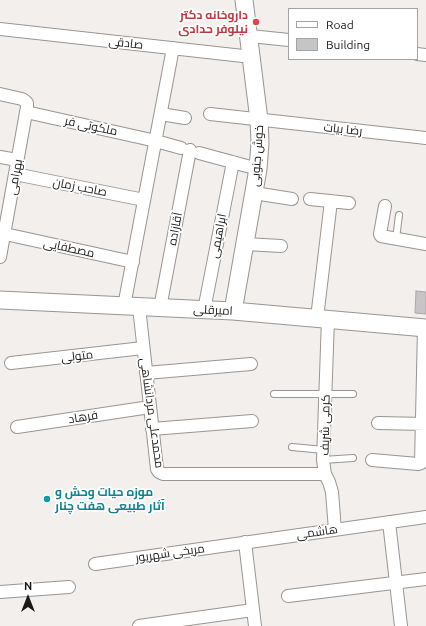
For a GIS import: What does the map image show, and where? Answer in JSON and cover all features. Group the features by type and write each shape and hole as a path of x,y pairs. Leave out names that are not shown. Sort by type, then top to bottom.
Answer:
{"main road":[{"name":"خوش جنوبی","path":"233,311 258,169 260,143 260,120 244,0"},
{"name":"امیرقلی","path":"0,300 233,311 425,328"}],"street":[{"name":"صادقی","path":"0,29 252,57"},
{"path":"250,36 288,40"},
{"path":"132,307 133,262 173,48"},
{"name":"بهرامی","path":"0,94 22,99 27,103 18,160 4,219 5,234 0,257"},
{"name":"ملکوتی فر","path":"26,112 156,140 258,169"},
{"path":"161,114 185,118"},
{"name":"رضا بیات","path":"210,114 426,138"},
{"name":"آقازاده","path":"160,308 190,150"},
{"path":"0,157 18,160"},
{"name":"ابراهیمی","path":"204,310 232,162"},
{"name":"صاحب زمان","path":"15,174 144,200"},
{"path":"254,193 292,199"},
{"path":"310,199 349,204"},
{"name":"کرمی شریف","path":"331,201 322,319 325,394 325,474 332,492 335,530"},
{"path":"385,206 380,234 383,237 426,244"},
{"name":"مصطفایی","path":"5,234 133,262"},
{"path":"245,244 281,246"},
{"name":"محمدعلی مردانشاهی","path":"132,307 143,348 157,469 159,472 163,474 325,474"},
{"path":"372,460 421,463 424,424 425,328"},
{"name":"متولی","path":"11,363 143,348"},
{"path":"146,373 251,364"},
{"name":"فرهاد","path":"17,427 150,407"},
{"path":"152,429 252,421"},
{"path":"378,423 424,424"},
{"name":"هاشمی","path":"245,542 426,517"},
{"path":"389,522 401,626"},
{"path":"245,542 255,626"},
{"name":"مریخی شهریور","path":"95,564 245,542"},
{"path":"288,596 426,579"},
{"path":"0,592 69,587"},
{"path":"139,626 253,610"}],"lane":[{"path":"396,239 399,215"},
{"path":"274,394 352,394"},
{"path":"292,447 324,455 352,458"}],"building":[{"path":"416,291 426,292 426,314 415,313"}],"place":[{"name":"داروخانه دکتر نیلوفر حدادی","path":"256,22"},
{"name":"موزه حیات وحش و آثار طبیعی هفت چنار","path":"47,499"}]}
